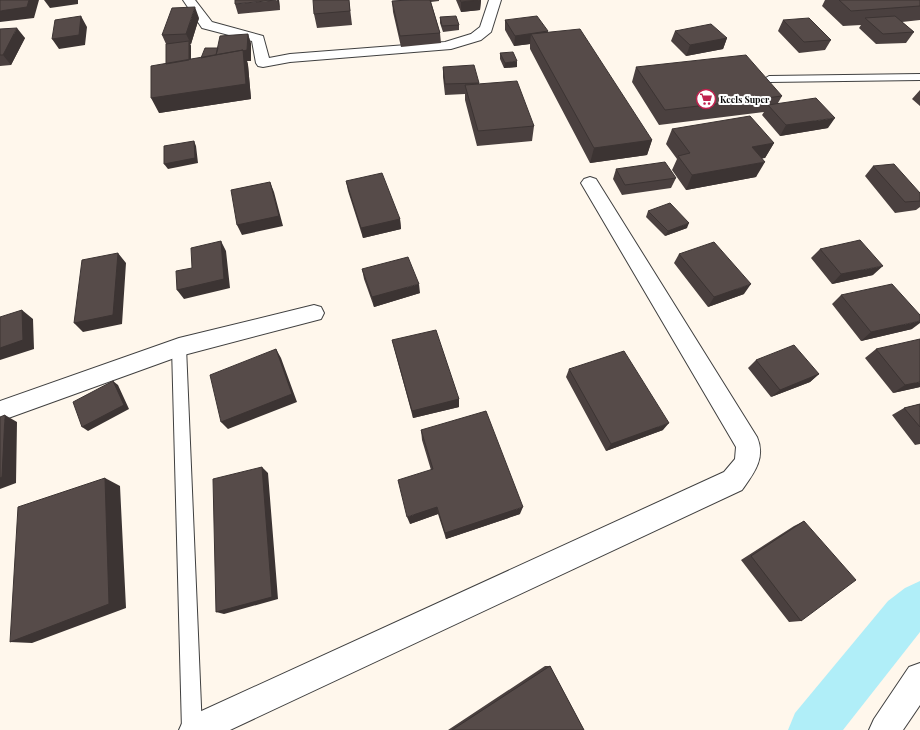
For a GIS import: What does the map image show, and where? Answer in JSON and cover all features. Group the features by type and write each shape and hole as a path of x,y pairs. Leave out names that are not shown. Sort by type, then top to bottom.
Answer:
{"street":[{"path":"189,0 207,24 258,38 263,63 290,58 446,46 476,37 486,29 495,0"},
{"path":"193,730 733,481 747,463 748,445 590,183"},
{"path":"0,411 179,347 314,313"},
{"path":"885,730 920,678"}],"lane":[{"path":"769,79 920,77"},
{"path":"179,347 193,730"}],"building":[{"path":"0,0 29,0 27,7 0,11"},
{"path":"235,0 276,0 235,4"},
{"path":"313,0 349,0 350,11 314,14"},
{"path":"430,0 440,33 400,36 392,1"},
{"path":"460,0 478,0 461,2"},
{"path":"839,0 920,0 920,6 851,11"},
{"path":"195,7 186,34 162,35 172,8"},
{"path":"81,16 79,35 52,39 55,20"},
{"path":"456,16 459,25 442,26 440,17"},
{"path":"537,16 548,31 515,36 505,20"},
{"path":"895,16 914,32 883,34 865,18"},
{"path":"809,18 831,40 804,42 783,20"},
{"path":"711,24 727,38 690,45 675,31"},
{"path":"17,28 3,55 0,55 0,29"},
{"path":"580,29 652,140 594,148 531,34"},
{"path":"248,34 247,50 216,55 220,36"},
{"path":"189,41 189,60 166,64 166,44"},
{"path":"205,48 218,48 216,55 201,58"},
{"path":"243,50 246,84 151,98 151,66"},
{"path":"513,52 517,61 505,63 500,53"},
{"path":"746,55 782,96 665,110 636,67"},
{"path":"474,65 479,83 445,84 443,67"},
{"path":"517,81 534,126 478,131 465,85"},
{"path":"816,98 835,118 786,125 768,105"},
{"path":"750,116 774,143 752,147 765,162 692,175 678,156 690,153 672,129"},
{"path":"194,141 195,158 164,164 164,146"},
{"path":"665,162 676,178 625,185 616,169"},
{"path":"894,164 920,193 920,201 905,202 873,166"},
{"path":"382,173 400,219 361,228 346,181"},
{"path":"270,182 279,216 237,225 231,190"},
{"path":"670,203 689,223 668,231 648,211"},
{"path":"860,240 883,266 841,274 820,249"},
{"path":"221,241 224,279 177,290 176,271 192,268 191,248"},
{"path":"714,242 751,284 714,297 679,254"},
{"path":"118,253 113,315 74,323 82,260"},
{"path":"408,257 419,284 372,297 362,269"},
{"path":"892,284 920,315 920,321 871,332 841,295"},
{"path":"22,310 23,340 0,348 0,317"},
{"path":"436,330 459,399 412,411 392,340"},
{"path":"920,339 920,382 905,385 876,349"},
{"path":"794,345 819,374 780,390 756,360"},
{"path":"276,349 292,394 221,422 210,375"},
{"path":"624,351 669,423 611,444 569,369"},
{"path":"113,381 124,405 82,427 73,402"},
{"path":"920,404 920,427 904,408"},
{"path":"486,411 523,507 445,533 437,507 407,517 398,480 433,469 421,430"},
{"path":"5,415 2,477 0,478 0,417"},
{"path":"262,467 272,597 216,612 213,479"},
{"path":"105,478 109,604 10,642 18,507"},
{"path":"804,521 856,580 801,621 751,556"},
{"path":"550,666 584,730 452,730"}],"waterway":[{"path":"812,730 904,617 920,603"}],"place":[{"name":"Keels Super","path":"706,99"}]}
